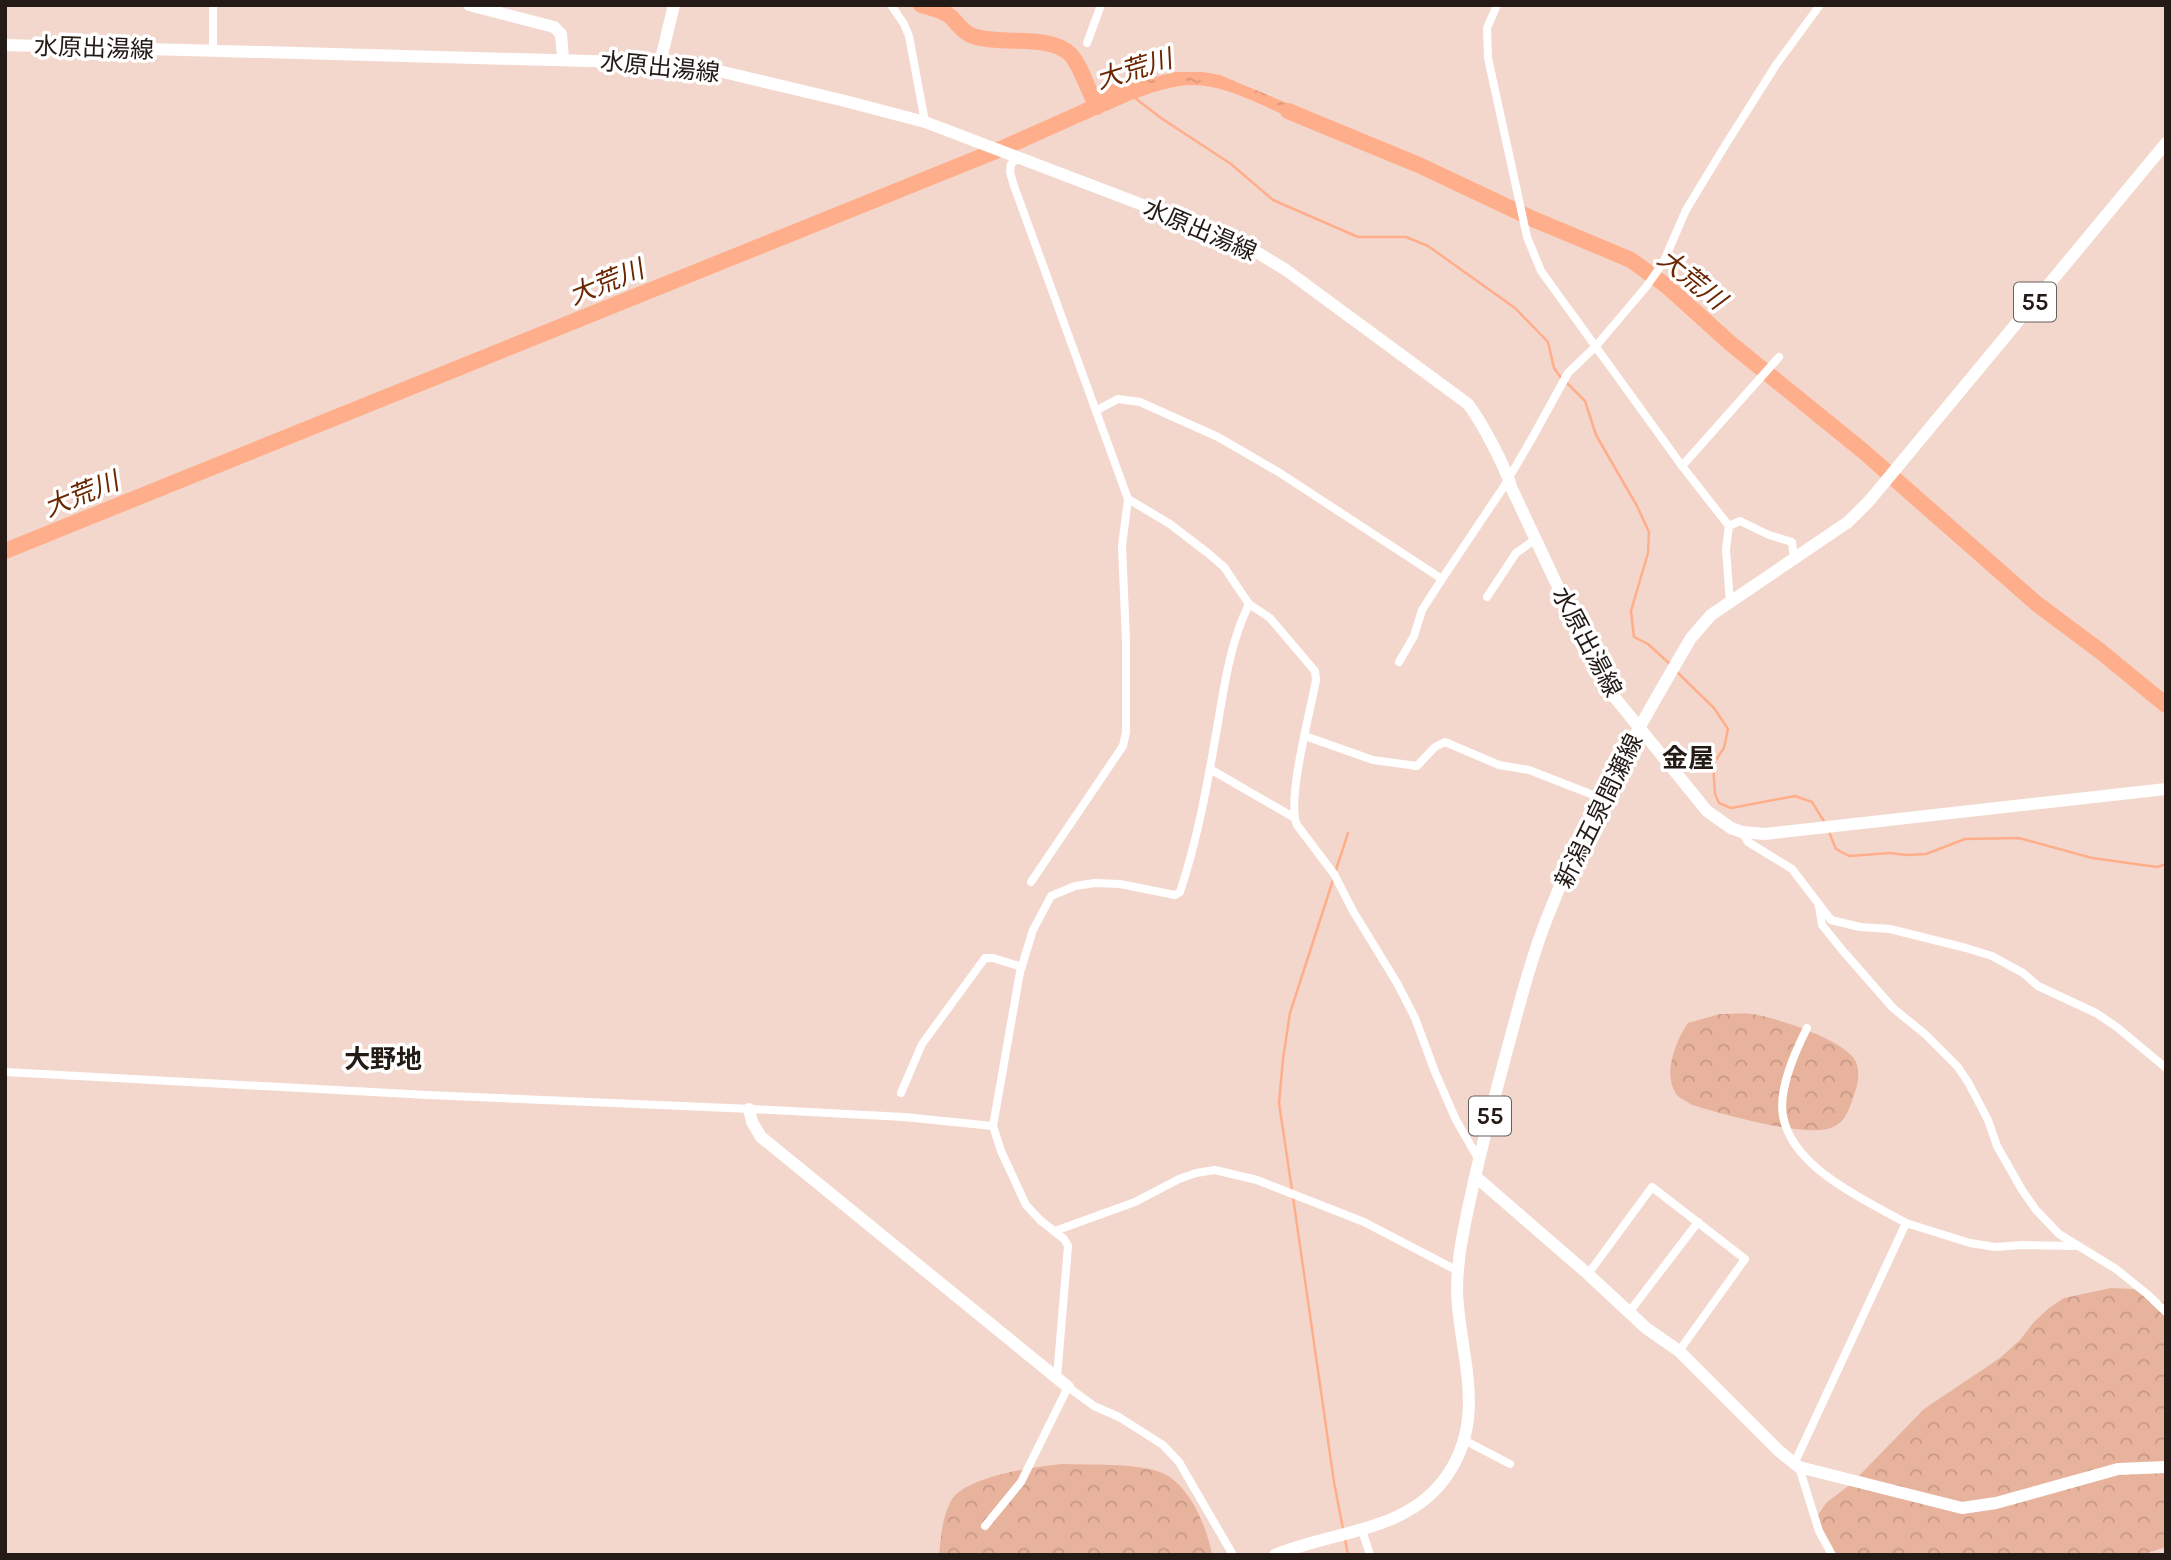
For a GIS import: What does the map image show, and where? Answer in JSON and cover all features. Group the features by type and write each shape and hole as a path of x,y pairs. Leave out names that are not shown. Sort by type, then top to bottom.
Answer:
{"main road":[{"path":"469,5 554,27 561,34 563,59"},
{"path":"660,63 674,5"},
{"name":"水原出湯線","path":"5,45 660,63 723,72 925,122 1240,242 1276,263 1468,404 1508,477 1603,683 1707,811 1731,828 1765,834 2166,789"},
{"name":"新潟五泉間瀬線","path":"1275,1555 1362,1530 1407,1513 1439,1486 1454,1464 1464,1440 1470,1402 1457,1294 1458,1271 1479,1160 1515,1020 1547,919 1601,798 1674,665 1700,626 1711,615 1848,522 1870,500 2166,142"},
{"path":"749,1109 752,1122 761,1137 1069,1387"},
{"path":"1476,1177 1646,1328 1679,1351 1779,1451 1797,1464 1962,1508 1996,1503 2118,1469 2166,1467"}],"street":[{"path":"213,5 213,51"},
{"path":"891,5 909,36 925,122"},
{"path":"1087,43 1101,5"},
{"path":"1497,5 1487,28 1486,41 1493,85 1527,237 1541,271 1571,315 1729,526 1726,549 1730,603"},
{"path":"1399,662 1414,636 1422,610 1531,440 1567,374 1596,346 1663,263 1686,210 1726,144 1776,65 1820,5"},
{"path":"1012,157 1010,172 1013,183 1128,499 1122,546 1126,641 1126,732 1123,746 1031,882"},
{"path":"1682,466 1779,357"},
{"path":"1097,410 1118,399 1140,402 1218,436 1280,473 1442,579"},
{"path":"1128,499 1170,524 1224,567 1249,604 1270,618 1315,671 1316,680 1297,778 1293,817 1336,876 1353,911 1397,983 1415,1018 1451,1108 1479,1160"},
{"path":"1729,526 1740,521 1791,542 1794,558"},
{"path":"1487,597 1516,553 1536,539"},
{"path":"1057,1377 1068,1246 1026,1205 1001,1151 993,1126 1022,967 1033,930 1051,896 1075,886 1095,883 1120,884 1175,895 1180,892 1197,831 1227,668 1237,629 1249,604"},
{"path":"1305,736 1373,760 1417,766 1435,747 1445,742 1499,765 1529,770 1601,798"},
{"path":"1210,769 1293,817"},
{"path":"1742,832 1748,842 1792,869 1831,920 1860,927 1890,929 1992,956 2024,973 2038,986 2096,1013 2166,1068"},
{"path":"1819,906 1822,925 1843,951 1893,1007 1957,1066 1978,1100 1997,1146 2036,1210 2059,1234 2116,1269 2166,1312"},
{"path":"901,1093 922,1044 985,958 1022,967"},
{"path":"1807,1028 1793,1060 1782,1101 1787,1130 1796,1147 1811,1164 1843,1187 1906,1223 1970,1243 1995,1247 2076,1246"},
{"path":"5,1072 904,1117 993,1126"},
{"path":"1055,1231 1135,1202 1179,1179 1215,1170 1257,1180 1364,1222 1458,1271"},
{"path":"1588,1274 1652,1187 1745,1259 1679,1351"},
{"path":"1630,1311 1698,1222"},
{"path":"1832,1555 1819,1531 1797,1464 1906,1223"},
{"path":"985,1526 1021,1482 1069,1387 1094,1406 1119,1417 1163,1445 1179,1462 1233,1555"},
{"path":"1464,1440 1510,1464"},
{"path":"1362,1530 1370,1555"}],"green space":[{"path":"1720,1014 1752,1014 1776,1020 1825,1038 1850,1054 1856,1062 1858,1080 1844,1118 1827,1129 1780,1127 1692,1105 1678,1096 1673,1088 1671,1069 1679,1039 1688,1023"},
{"path":"2111,1288 2133,1289 2166,1303 2166,1547 2141,1555 1828,1555 1819,1539 1818,1515 1826,1503 1851,1484 1924,1409 2000,1358 2049,1308 2064,1298"},
{"path":"1064,1464 1135,1467 1168,1476 1187,1494 1201,1518 1212,1555 939,1555 946,1514 951,1501 959,1492 970,1485 1003,1474"}],"water":[{"path":"1175,72 1220,75 1311,113 1304,125 1244,97 1195,85 1152,93 1107,111 1098,89 1144,75 1147,79"},
{"path":"2143,677 2152,688 2166,697 2166,711 2135,686"}],"waterway":[{"path":"921,5 948,15 972,36 1038,42 1061,48 1070,54 1078,65 1097,107"},
{"name":"大荒川","path":"5,551 1003,148 1124,94"},
{"path":"1135,98 1231,164 1273,200 1358,237 1406,237 1428,246 1515,308 1548,342 1554,368 1561,378"},
{"name":"大荒川","path":"1288,111 1421,166 1533,219 1631,260 1668,287 1730,343 1863,451 2037,604 2166,705"},
{"path":"1566,382 1585,401 1596,435 1649,532 1648,553 1631,611 1634,637 1648,644 1670,664"},
{"path":"1677,672 1714,708 1728,729 1724,748 1713,764 1715,794 1719,803 1731,808 1795,796 1812,802 1825,823"},
{"path":"1829,832 1836,849 1849,856 1926,854 1965,839 2019,838 2092,858 2157,867 2166,864"},
{"path":"1335,873 1348,833"},
{"path":"1292,1190 1279,1103 1283,1059 1290,1013 1333,880"},
{"path":"1293,1197 1343,1529"},
{"path":"1345,1539 1348,1555"}],"district":[{"name":"金屋","path":"1688,758"},
{"name":"大野地","path":"383,1059"}]}
